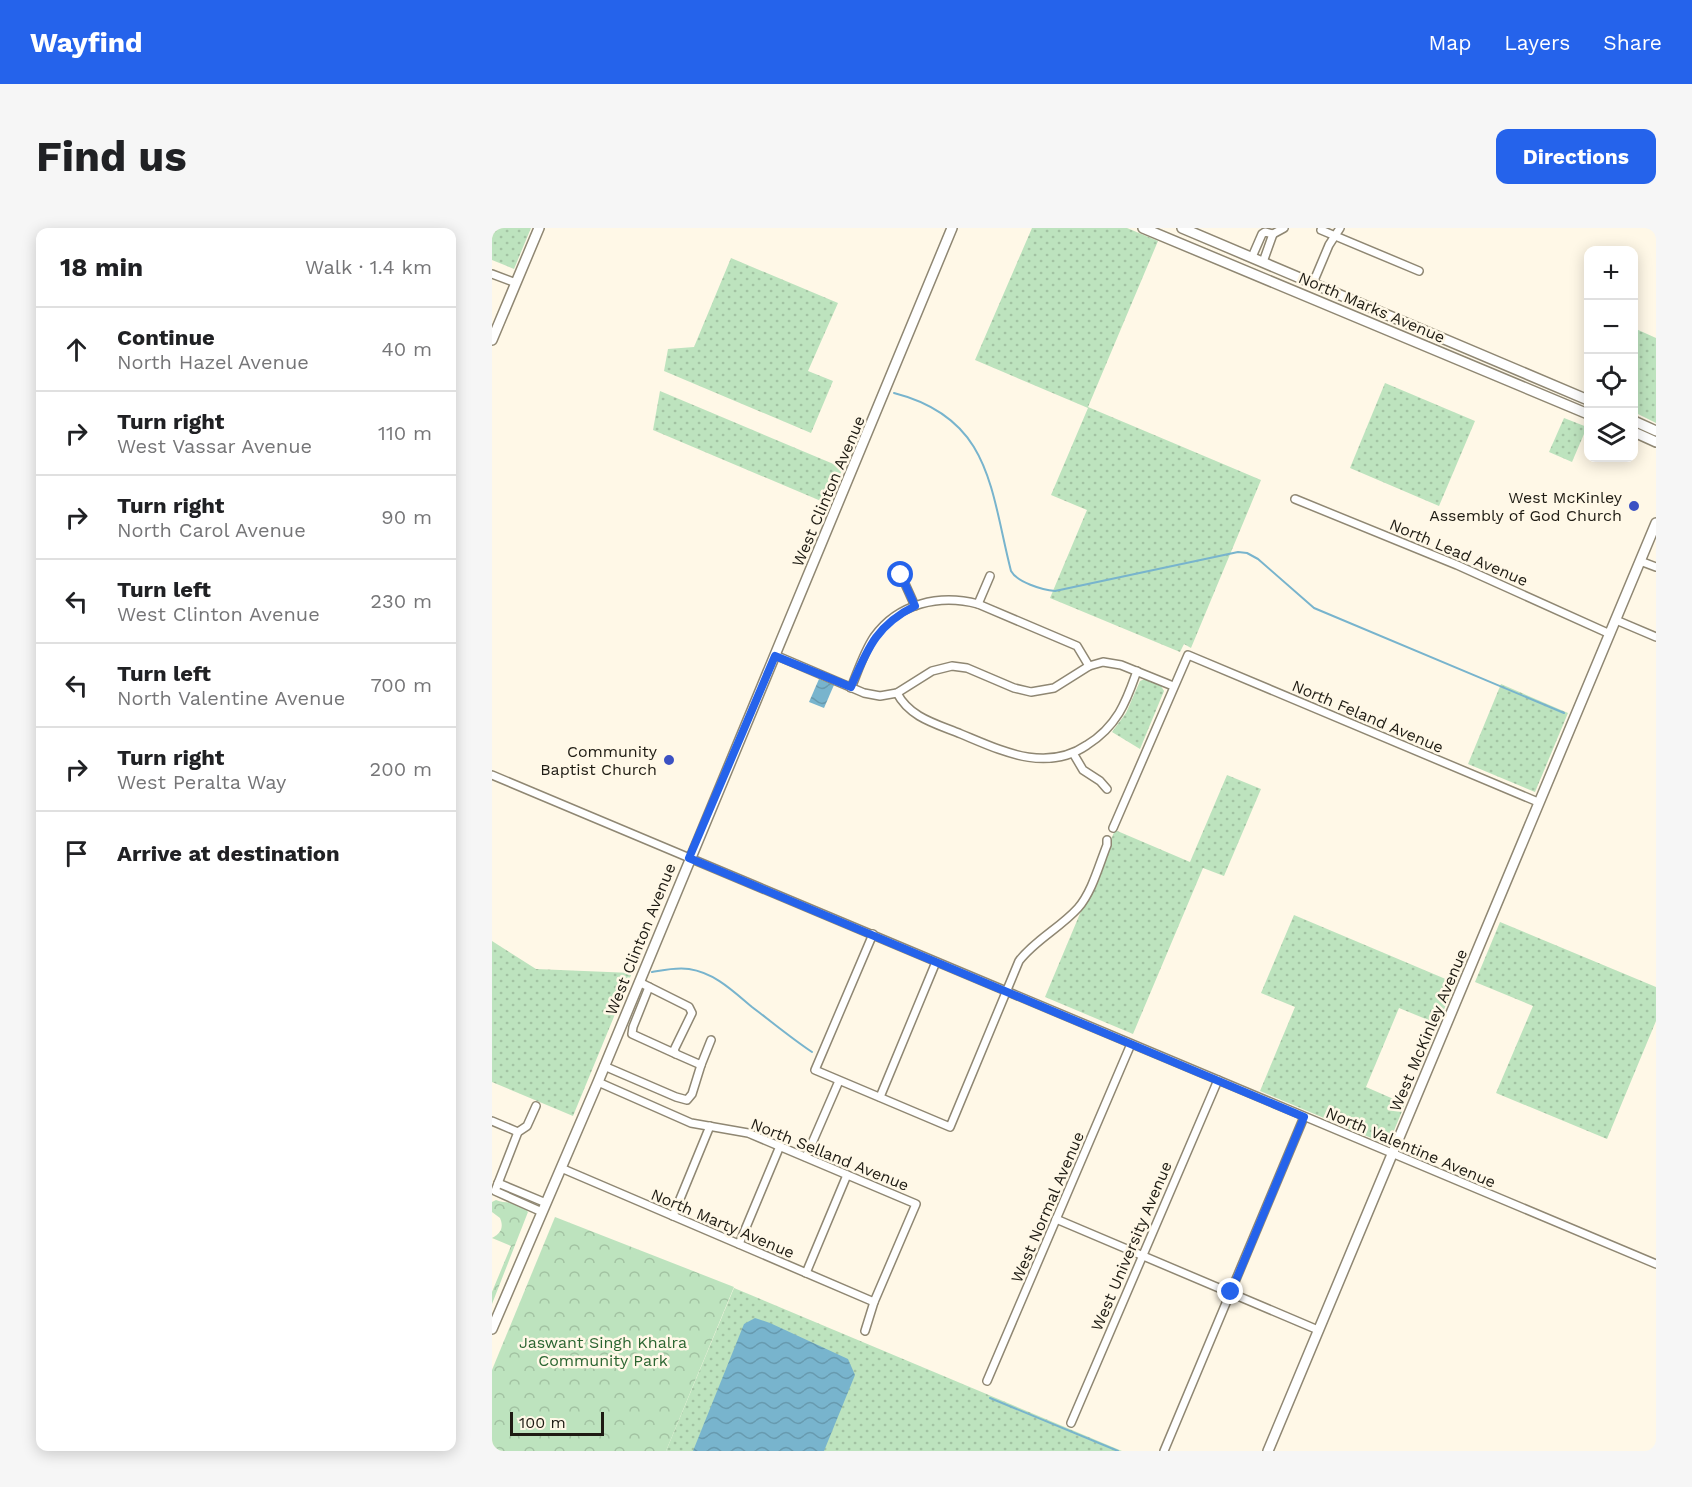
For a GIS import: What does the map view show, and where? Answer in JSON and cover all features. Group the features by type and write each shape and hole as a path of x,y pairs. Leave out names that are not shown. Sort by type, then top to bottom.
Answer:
{"main road":[{"path":"492,340 539,228"},
{"name":"West Clinton Avenue","path":"492,1329 604,1066 952,228"},
{"name":"North Marks Avenue","path":"1143,228 1584,412"},
{"name":"North Marks Avenue","path":"1182,228 1584,398"},
{"path":"1333,307 1338,293"},
{"path":"1442,352 1491,366 1499,367 1504,364"},
{"path":"1638,423 1656,431"},
{"path":"1638,434 1656,442"},
{"name":"West McKinley Avenue","path":"1268,1451 1656,523"}],"street":[{"path":"1252,257 1265,232 1273,234 1284,228"},
{"path":"1313,283 1329,245 1340,228"},
{"path":"1321,230 1419,271"},
{"path":"1263,262 1273,234"},
{"path":"1259,241 1269,246"},
{"path":"492,274 516,283"},
{"name":"North Lead Avenue","path":"1295,499 1457,565 1610,634"},
{"path":"1640,561 1656,567"},
{"path":"901,575 915,606"},
{"path":"978,604 990,576"},
{"path":"851,687 876,635 890,620 915,606 937,600 951,599 978,604 1077,646 1089,666"},
{"path":"1616,620 1656,637"},
{"name":"North Feland Avenue","path":"1173,686 1186,655 1538,802"},
{"path":"775,656 851,687 880,696 897,693 932,671 945,666 968,668 1014,688 1038,692 1054,688 1089,666 1113,662 1173,686 1113,828"},
{"path":"897,693 905,706 919,716 1005,752 1037,759 1056,758 1073,753 1094,741 1114,720 1125,703 1137,671"},
{"path":"1073,753 1083,770 1100,781 1107,789"},
{"name":"North Valentine Avenue","path":"492,775 1656,1264"},
{"path":"873,934 815,1070 950,1127 1019,961 1029,948 1078,908 1089,889 1107,840"},
{"path":"880,1097 936,962"},
{"path":"639,982 688,1007 692,1013 675,1050 676,1054"},
{"path":"649,987 632,1034 701,1065"},
{"path":"604,1066 687,1100 692,1094 711,1040"},
{"name":"West Normal Avenue","path":"987,1381 1131,1044"},
{"name":"West University Avenue","path":"1071,1423 1218,1080"},
{"path":"806,1157 839,1081"},
{"name":"North Selland Avenue","path":"597,1082 691,1123 748,1133 916,1204 874,1302"},
{"path":"536,1106 527,1126 518,1132 495,1191 542,1212"},
{"path":"1164,1451 1304,1117"},
{"path":"492,1122 518,1132"},
{"path":"673,1216 710,1126"},
{"path":"739,1244 780,1146"},
{"name":"North Marty Avenue","path":"561,1168 874,1302"},
{"path":"806,1273 847,1175"},
{"path":"498,1183 546,1203"},
{"path":"1056,1219 1318,1330"},
{"path":"865,1331 874,1302"}],"green space":[{"path":"492,228 531,228 514,269 492,260"},
{"path":"1032,228 1127,228 1158,241 1088,407 1261,480 1191,648 1184,644 1180,652 1050,598 1087,510 1051,495 1088,408 975,360"},
{"path":"731,258 838,303 808,371 833,381 811,433 664,371 668,349 694,347"},
{"path":"1638,330 1656,338 1656,423 1638,414"},
{"path":"1385,383 1475,421 1439,506 1350,468"},
{"path":"660,391 843,468 828,504 653,430"},
{"path":"1564,418 1584,426 1584,434 1572,462 1549,452"},
{"path":"1145,679 1161,686 1164,691 1140,749 1112,732 1126,713 1140,681"},
{"path":"1501,684 1568,713 1535,792 1468,764"},
{"path":"1227,775 1261,789 1224,876 1203,868 1133,1034 1045,997 1115,830 1190,862"},
{"path":"1294,915 1455,983 1438,1024 1399,1008 1366,1087 1405,1104 1388,1145 1260,1091 1295,1007 1261,993"},
{"path":"1500,922 1656,987 1656,1021 1607,1139 1496,1093 1533,1006 1475,982"},
{"path":"492,941 536,969 632,973 573,1116 492,1082"},
{"path":"496,1200 521,1205 528,1212 492,1304 492,1292 511,1246 492,1238 500,1232 502,1227 500,1218 492,1212 492,1202"},
{"name":"Jaswant Singh Khalra Community Park","path":"555,1217 734,1287 666,1451 492,1451 492,1370"},
{"path":"734,1288 1122,1451 666,1451"}],"water":[{"path":"819,679 834,685 824,708 809,702"},
{"path":"755,1318 848,1359 855,1375 824,1451 693,1451 744,1324"}],"waterway":[{"path":"894,393 926,404 950,420 968,438 981,460 990,485 1011,571 1024,582 1055,591 1238,552 1247,553 1258,559 1314,608 1564,713"},
{"path":"652,972 684,968 707,974 731,989 812,1052"},
{"path":"990,1398 1118,1451"}],"place":[{"name":"West McKinley Assembly of God Church","path":"1634,506"},
{"name":"Community Baptist Church","path":"669,760"}],"route":[{"path":"901,575 915,606 890,620 876,635 851,687 775,656 689,858 1304,1117 1231,1292"}]}
